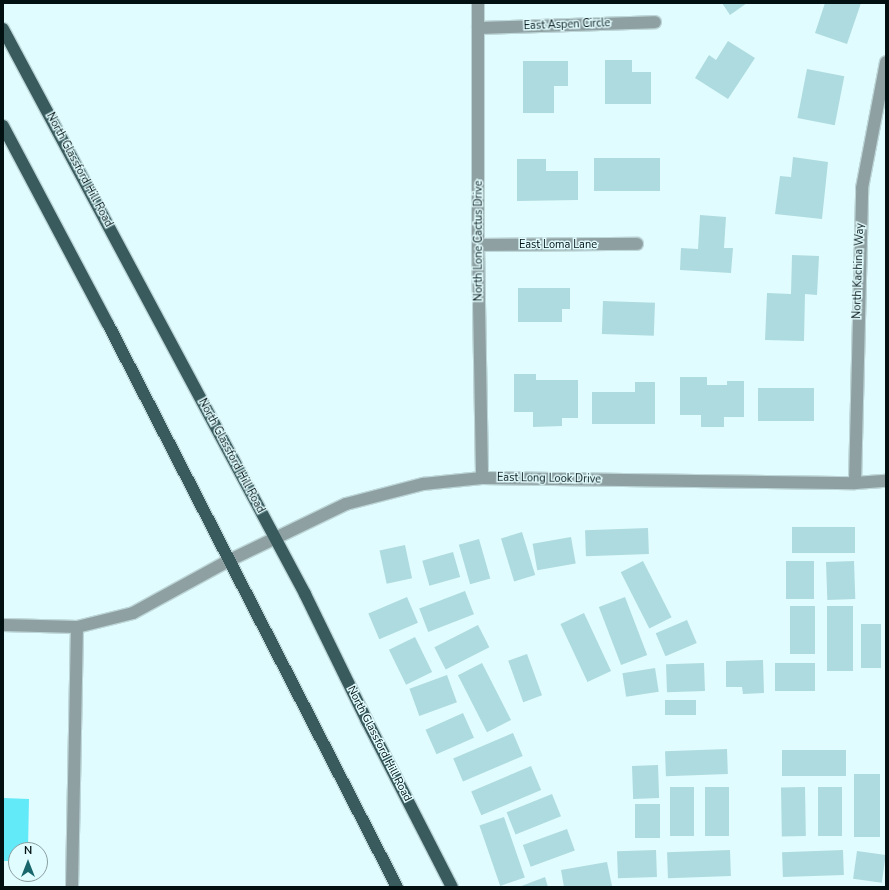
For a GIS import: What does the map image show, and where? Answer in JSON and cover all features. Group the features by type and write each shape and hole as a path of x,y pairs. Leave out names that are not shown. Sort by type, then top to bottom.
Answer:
{"main road":[{"name":"North Glassford Hill Road","path":"3,29 275,538 452,887"},
{"path":"3,126 108,324 228,561 397,887"}],"street":[{"name":"North Lone Cactus Drive","path":"478,3 478,245 482,478"},
{"name":"East Aspen Circle","path":"478,28 655,22"},
{"name":"North Kachina Way","path":"855,483 862,188 886,62"},
{"name":"East Loma Lane","path":"478,245 637,244"},
{"name":"East Long Look Drive","path":"3,625 76,627 133,613 228,561 346,504 423,484 482,478 855,483 886,480"},
{"path":"72,887 76,627"}],"shaded area":[{"path":"3,798 29,799 28,842 8,842 8,861 3,861"}],"building":[{"path":"722,3 747,3 730,15"},
{"path":"825,3 861,3 847,44 815,33"},
{"path":"728,41 755,58 728,99 695,78 709,55 716,60"},
{"path":"605,60 632,60 632,72 651,72 651,104 605,104"},
{"path":"523,61 568,61 568,86 554,86 554,113 523,113"},
{"path":"807,69 844,76 835,125 797,118"},
{"path":"793,157 828,162 822,219 775,214 780,176 791,177"},
{"path":"594,158 660,158 660,191 594,191"},
{"path":"517,159 546,159 546,171 578,171 578,200 517,201"},
{"path":"700,215 726,217 724,248 733,248 731,273 680,270 681,248 698,249"},
{"path":"792,255 819,256 817,295 805,294 804,341 765,340 767,293 791,294"},
{"path":"518,288 570,288 570,309 562,309 562,322 518,322"},
{"path":"603,301 655,303 654,336 602,334"},
{"path":"514,374 536,374 536,380 578,380 578,418 562,418 562,426 533,427 533,412 514,412"},
{"path":"680,377 707,377 707,385 727,385 727,381 744,381 744,417 724,417 724,427 701,427 701,415 680,415"},
{"path":"635,382 655,382 655,424 592,424 592,392 635,392"},
{"path":"758,388 814,388 814,421 758,421"},
{"path":"792,527 855,527 855,553 792,553"},
{"path":"648,528 649,554 586,556 585,530"},
{"path":"522,532 535,575 514,581 501,538"},
{"path":"571,537 576,564 537,570 533,544"},
{"path":"479,539 490,578 470,584 459,545"},
{"path":"405,545 412,578 387,584 380,550"},
{"path":"453,552 460,577 429,586 422,561"},
{"path":"643,561 672,617 649,628 621,572"},
{"path":"786,561 814,561 814,599 786,599"},
{"path":"854,561 855,599 827,600 826,562"},
{"path":"465,591 474,614 428,632 419,609"},
{"path":"407,597 418,623 379,639 368,613"},
{"path":"625,597 647,655 621,665 599,607"},
{"path":"790,606 815,606 815,654 790,654"},
{"path":"827,606 853,606 853,671 827,671"},
{"path":"584,613 611,671 587,682 560,624"},
{"path":"687,620 697,643 665,656 656,633"},
{"path":"861,624 881,624 881,668 861,668"},
{"path":"478,625 489,647 446,670 434,647"},
{"path":"415,637 432,672 406,685 389,650"},
{"path":"527,654 542,695 523,702 508,661"},
{"path":"763,660 764,693 743,694 742,687 726,687 726,661"},
{"path":"482,663 511,720 487,732 458,675"},
{"path":"704,663 705,691 667,692 666,664"},
{"path":"775,663 815,663 815,691 775,691"},
{"path":"655,668 659,692 626,697 622,673"},
{"path":"447,675 457,702 419,716 409,689"},
{"path":"665,700 696,700 696,715 665,715"},
{"path":"463,713 474,738 437,754 426,730"},
{"path":"513,733 523,756 463,781 453,758"},
{"path":"727,749 728,774 666,776 665,751"},
{"path":"782,750 846,750 846,776 782,776"},
{"path":"658,765 659,798 633,799 632,766"},
{"path":"531,766 541,790 481,815 471,791"},
{"path":"854,774 880,774 880,837 854,837"},
{"path":"670,787 694,787 694,836 670,836"},
{"path":"705,787 729,787 729,836 705,836"},
{"path":"781,787 805,787 806,836 782,836"},
{"path":"818,787 842,787 842,836 818,836"},
{"path":"552,794 561,816 516,835 507,812"},
{"path":"635,804 660,804 660,838 635,838"},
{"path":"504,817 525,878 500,886 479,825"},
{"path":"567,829 575,851 531,867 523,845"},
{"path":"656,850 657,877 618,878 617,851"},
{"path":"730,850 731,876 668,878 667,852"},
{"path":"843,850 844,875 783,877 782,852"},
{"path":"857,851 886,855 882,883 853,879"},
{"path":"607,862 612,886 564,887 561,870"},
{"path":"545,877 548,887 519,887"}]}
